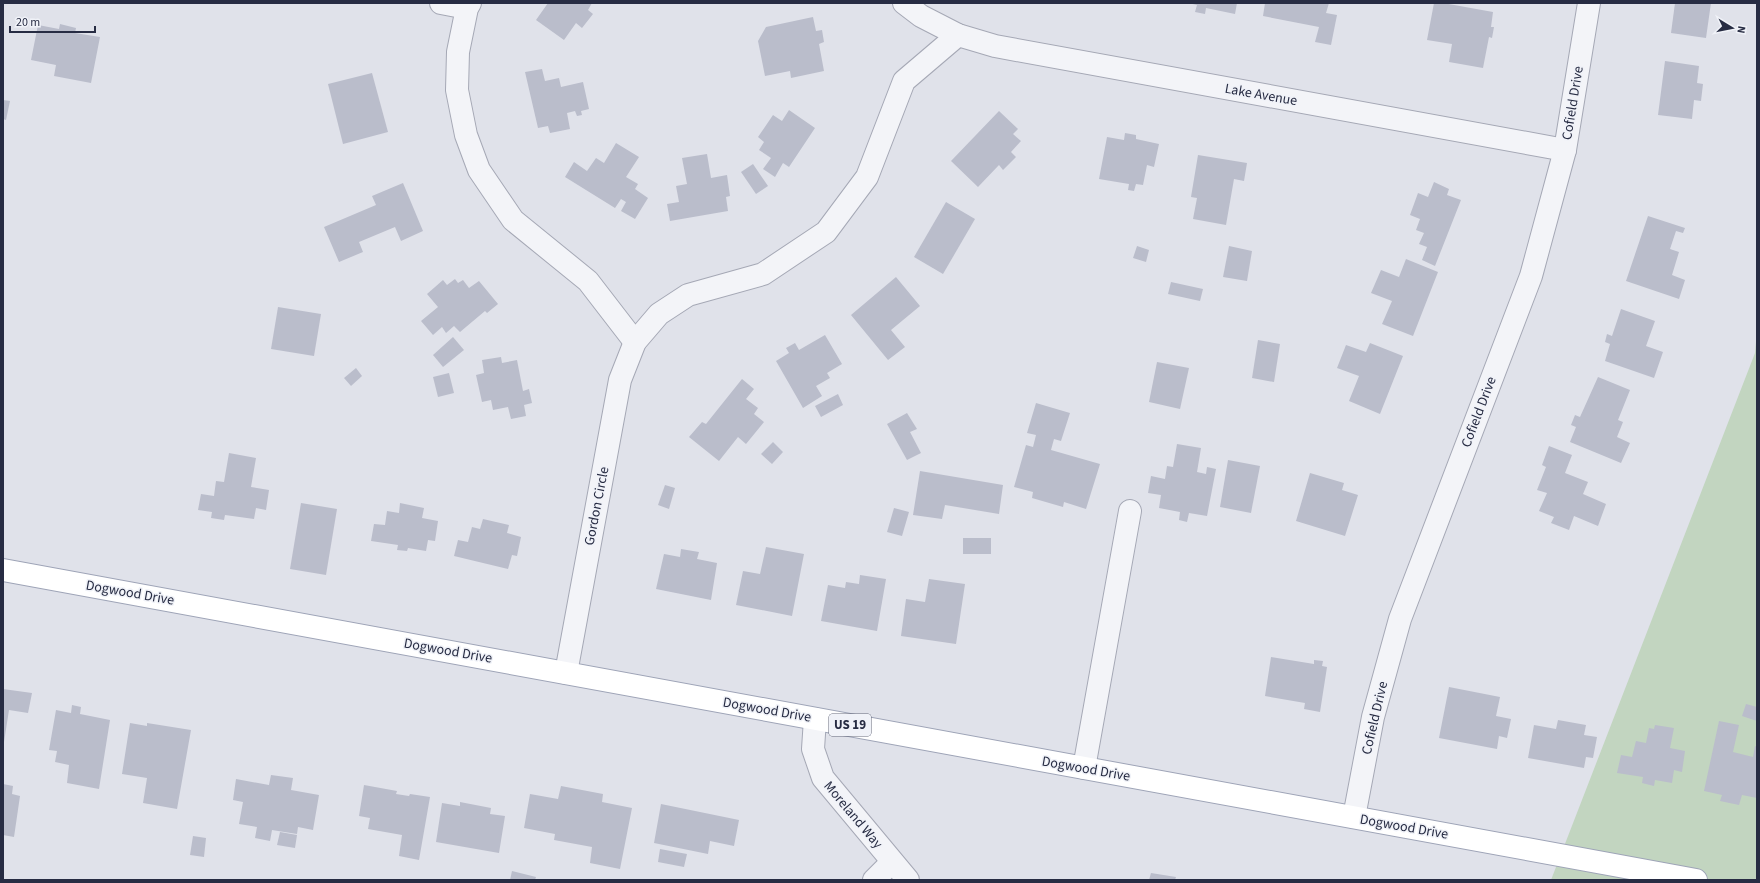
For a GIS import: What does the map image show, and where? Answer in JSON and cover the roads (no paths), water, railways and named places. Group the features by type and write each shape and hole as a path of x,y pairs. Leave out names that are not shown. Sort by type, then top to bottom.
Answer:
{"main road":[{"name":"Dogwood Drive","path":"3,570 1696,880"}],"street":[{"path":"441,3 468,5 458,52 457,90 466,135 479,170 513,220 588,281 635,342"},
{"name":"Lake Avenue","path":"904,3 921,16 958,35 995,46 1565,150"},
{"name":"Cofield Drive","path":"1354,817 1373,717 1400,619 1531,276 1565,150 1589,3"},
{"name":"Gordon Circle","path":"566,673 620,380 635,342 659,314 688,295 763,274 826,232 867,177 904,81 958,35"},
{"path":"1084,768 1130,511"},
{"name":"Moreland Way","path":"815,719 813,749 823,778 908,880"},
{"path":"874,880 892,862"}]}
